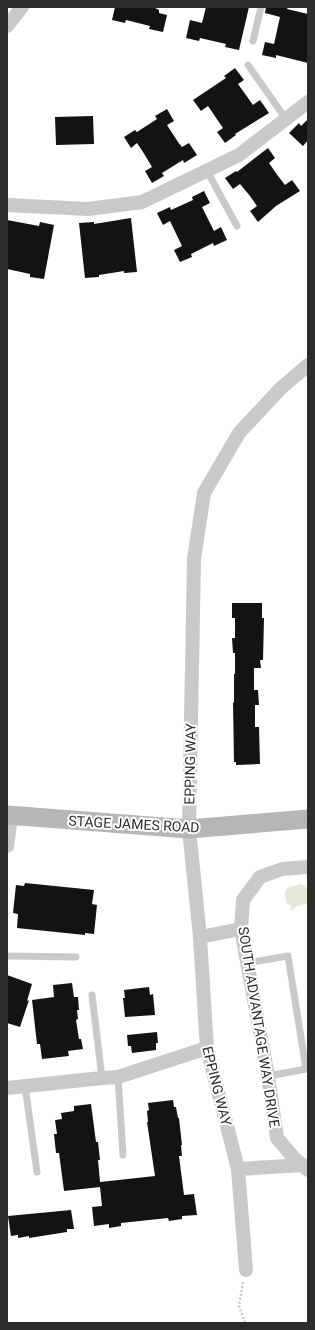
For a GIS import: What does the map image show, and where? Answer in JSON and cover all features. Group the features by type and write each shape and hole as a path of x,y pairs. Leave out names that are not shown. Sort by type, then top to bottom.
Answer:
{"main road":[{"name":"STAGE JAMES ROAD","path":"9,816 189,829 308,819"}],"street":[{"path":"7,26 22,7"},
{"path":"7,205 88,209 142,202 239,155 308,102"},
{"name":"EPPING WAY","path":"246,1270 238,1169 207,1048 200,936 189,829 194,559 204,493 239,433 281,388 308,365"},
{"path":"7,846 9,816"},
{"name":"SOUTH ADVANTAGE WAY DRIVE","path":"305,1168 294,1158 277,1138 268,1076 242,928 243,900 260,877 282,869 308,867"},
{"path":"200,936 242,928"},
{"path":"7,1088 118,1077 207,1048"},
{"path":"238,1169 305,1168"}],"lane":[{"path":"253,41 261,7"},
{"path":"248,64 286,119"},
{"path":"207,170 237,226"},
{"path":"7,956 76,957"},
{"path":"248,963 288,956 306,1069 268,1076"},
{"path":"92,995 102,1078"},
{"path":"118,1077 123,1156"},
{"path":"25,1086 37,1172"}],"path":[{"path":"245,1323 239,1306 246,1270"}],"green space":[{"path":"300,884 305,886 308,893 308,903 295,907 293,910 290,909 292,906 286,903 285,892 287,888"}],"building":[{"path":"115,7 155,7 159,10 159,13 167,15 163,32 149,29 150,26 126,20 125,23 112,20"},
{"path":"206,7 249,7 239,50 225,47 226,44 200,38 199,41 186,38 190,20 202,23"},
{"path":"266,7 288,7 287,9 308,14 308,63 276,55 276,58 262,55 265,42 274,44 280,17 265,13"},
{"path":"235,68 244,80 238,84 253,105 260,100 269,113 235,134 236,135 225,143 217,132 223,128 208,106 201,111 193,100 226,78 224,76"},
{"path":"167,109 174,121 167,125 178,142 182,147 189,143 197,155 184,163 183,160 162,173 164,176 152,183 145,171 152,167 143,152 137,143 131,148 124,137 135,130 137,132 157,119 155,116"},
{"path":"93,116 94,144 56,145 55,117"},
{"path":"308,119 308,140 303,146 289,133 299,123 301,126"},
{"path":"268,148 275,158 269,163 278,176 285,185 292,180 300,191 276,206 258,222 250,211 257,206 250,196 240,184 233,189 225,178 236,171 237,172"},
{"path":"204,191 210,203 202,207 214,231 221,227 227,240 214,246 213,243 191,254 192,257 180,262 174,250 182,246 170,221 163,225 157,213 170,207 171,210 193,200 192,197"},
{"path":"131,218 137,272 124,273 124,271 99,275 99,277 85,278 79,223 94,222 94,224"},
{"path":"7,220 39,226 40,222 54,225 44,279 30,277 30,274 7,269"},
{"path":"232,603 262,603 262,618 264,618 263,660 260,660 261,668 254,668 254,690 258,690 259,705 255,705 255,727 259,727 260,764 236,765 236,762 234,762 233,702 234,703 235,653 233,653 232,638 235,638 235,618 232,618"},
{"path":"25,883 94,890 92,904 97,905 94,934 85,933 85,935 17,928 18,914 13,913 16,885 24,886"},
{"path":"7,975 32,984 27,1001 29,1000 20,1027 7,1023"},
{"path":"72,983 74,997 78,997 79,1010 77,1010 78,1019 76,1020 79,1039 81,1039 83,1049 68,1051 69,1056 42,1059 40,1044 37,1044 32,1000 54,997 53,985"},
{"path":"149,987 150,995 153,994 155,1015 125,1017 123,998 125,998 124,990"},
{"path":"157,1032 158,1043 156,1043 156,1050 132,1053 131,1046 128,1046 127,1035"},
{"path":"173,1100 174,1107 176,1107 179,1118 182,1156 179,1156 184,1195 194,1194 197,1215 182,1216 182,1219 169,1221 168,1218 121,1223 121,1226 109,1228 109,1224 94,1226 92,1207 102,1206 100,1187 64,1191 59,1153 56,1153 54,1134 57,1134 55,1120 62,1119 61,1113 74,1111 74,1106 91,1104 96,1142 98,1142 100,1182 155,1176 147,1122 147,1111 149,1110 148,1103"},
{"path":"71,1210 74,1229 67,1229 67,1232 29,1238 29,1236 18,1238 18,1235 11,1236 8,1216"}]}
